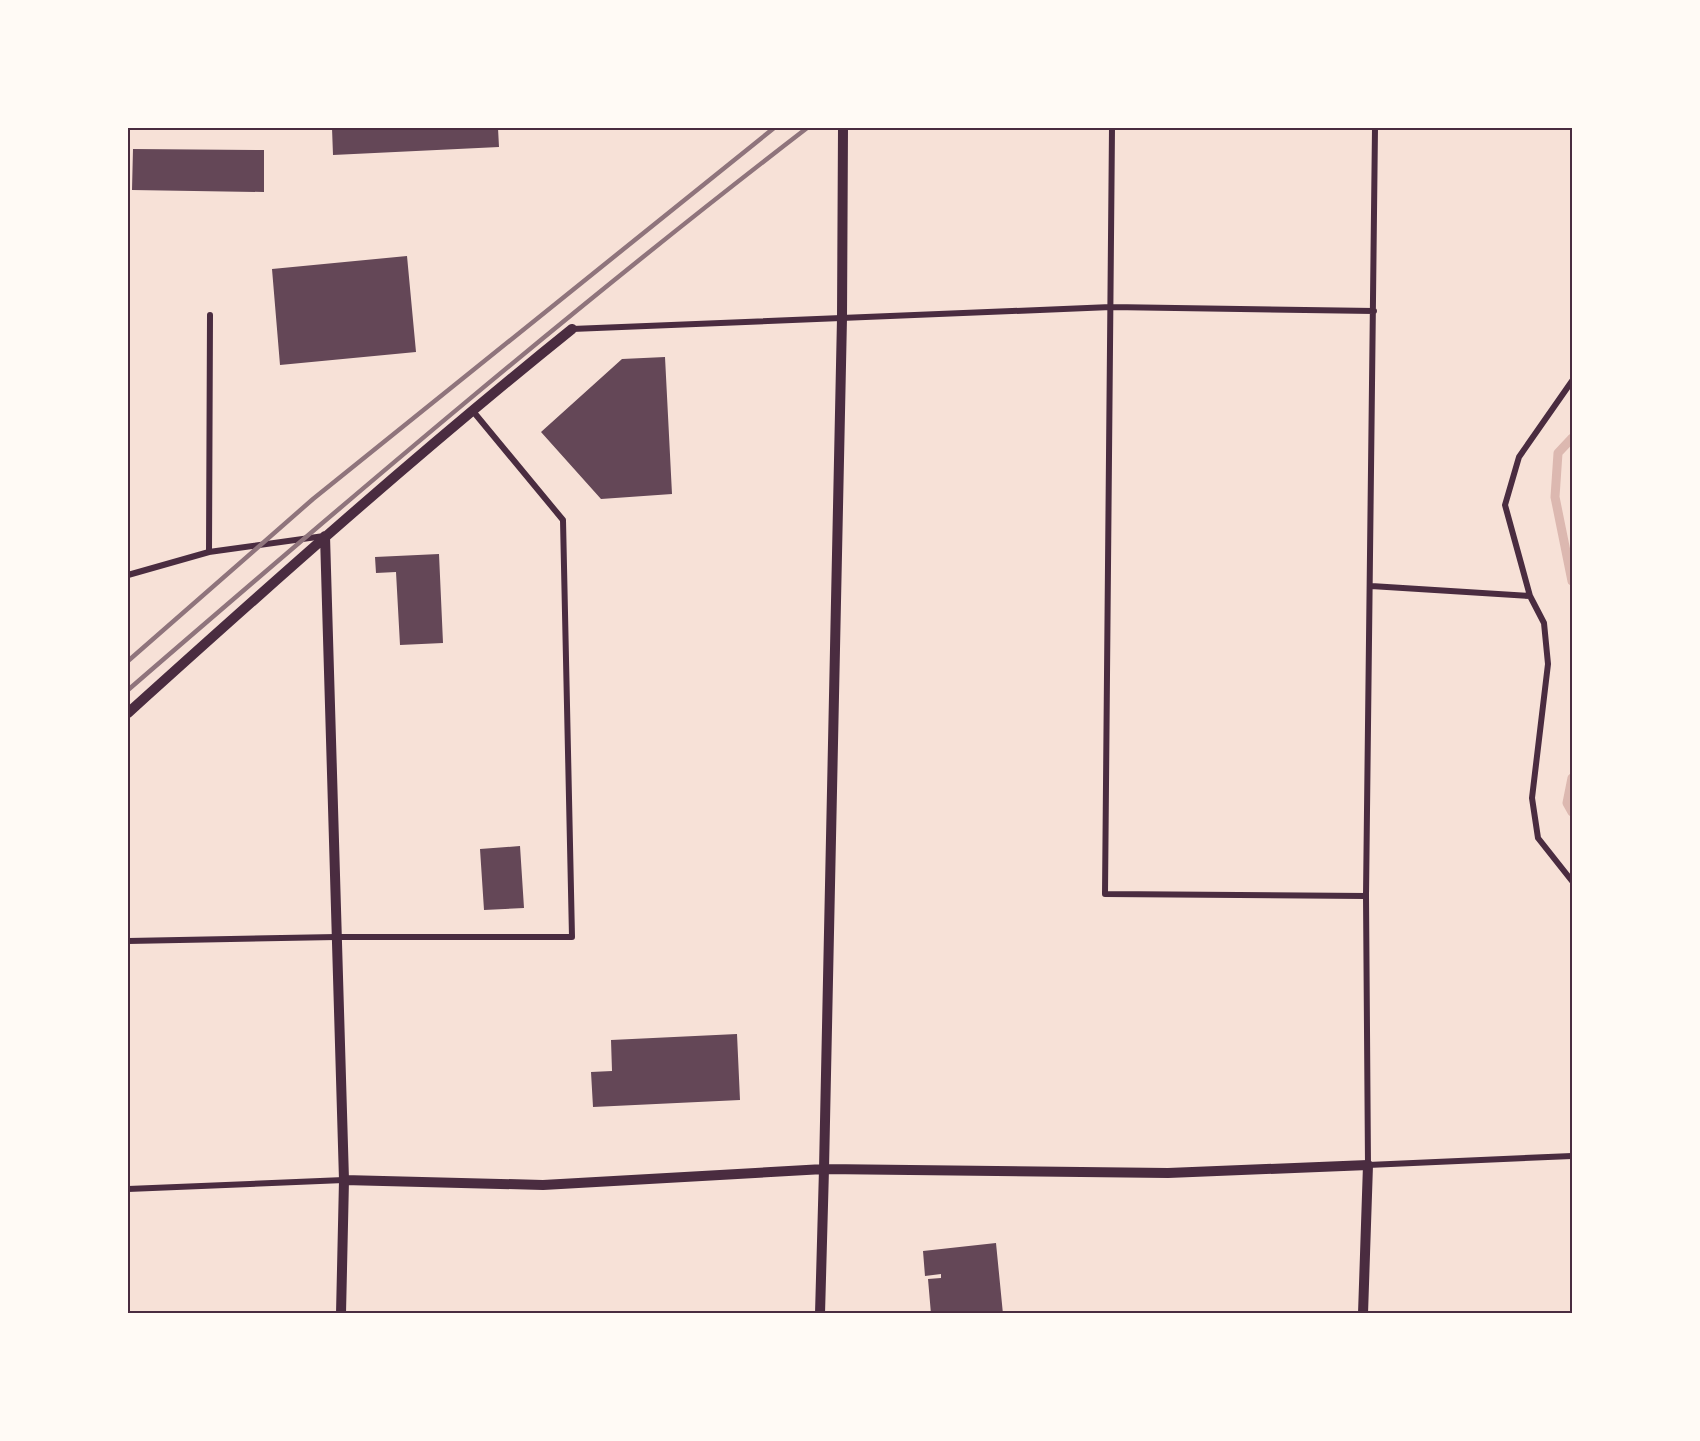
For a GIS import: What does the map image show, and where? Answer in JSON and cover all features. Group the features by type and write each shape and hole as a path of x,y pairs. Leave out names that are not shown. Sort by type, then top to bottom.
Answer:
{"street":[{"path":"820,1314 842,318 843,128"},
{"path":"1112,128 1105,894 1366,896"},
{"path":"1363,1314 1368,1165 1366,896 1376,128"},
{"path":"128,713 325,536 472,410 572,329 1111,307 1374,311"},
{"path":"209,552 210,315"},
{"path":"1572,381 1518,457 1505,505 1530,596 1544,623 1548,664 1532,798 1538,838 1572,881"},
{"path":"128,941 336,937 572,937 563,520 472,410"},
{"path":"128,575 209,552 325,536"},
{"path":"325,536 344,1180 341,1314"},
{"path":"1371,586 1530,596"},
{"path":"128,1189 344,1180 543,1185 824,1169 1168,1173 1572,1156"}],"building":[{"path":"332,128 498,128 499,147 333,155"},
{"path":"133,149 264,150 264,192 132,190"},
{"path":"407,256 416,352 280,365 272,269"},
{"path":"665,357 672,494 601,499 541,432 622,359"},
{"path":"439,554 443,643 400,645 396,572 376,573 375,557"},
{"path":"520,846 524,908 484,910 480,849"},
{"path":"737,1034 740,1100 593,1107 591,1072 612,1071 611,1040"},
{"path":"996,1243 1003,1314 931,1314 928,1279 941,1278 941,1274 925,1276 923,1251"}],"waterway":[{"path":"1572,438 1558,453 1555,497 1572,581"},
{"path":"1572,778 1567,803 1572,812"}],"railway":[{"path":"128,661 313,499 774,128"},
{"path":"128,690 463,404 634,264 807,128"}]}
